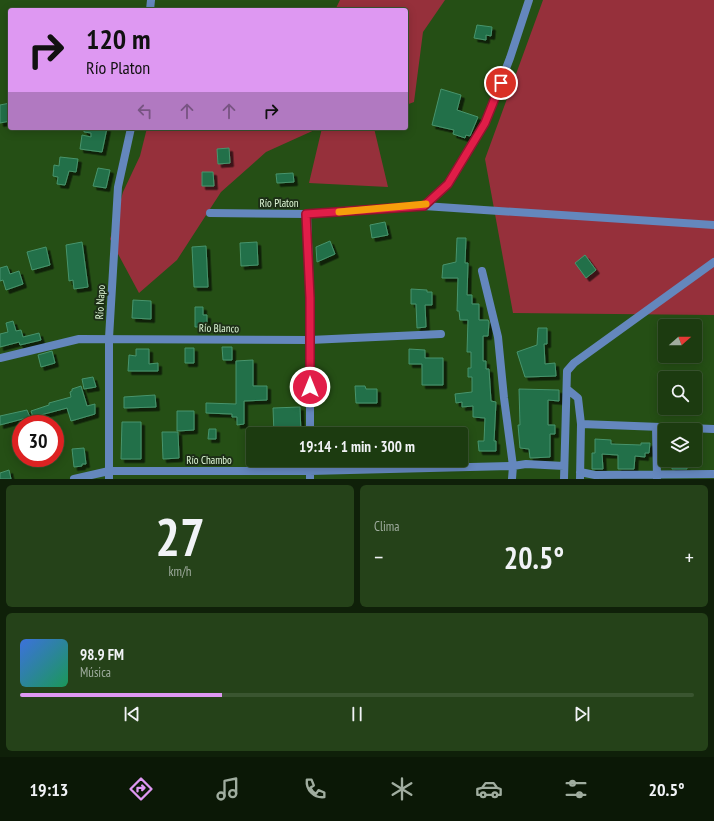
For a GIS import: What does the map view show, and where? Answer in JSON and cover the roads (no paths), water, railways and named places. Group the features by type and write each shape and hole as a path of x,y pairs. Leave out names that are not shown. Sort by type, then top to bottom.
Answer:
{"street":[{"path":"424,206 448,184 485,123 510,58 529,0"},
{"name":"Río Napo","path":"109,475 109,338 118,187 130,130"},
{"name":"Río Platon","path":"210,213 306,214 424,206 714,225"},
{"path":"306,214 310,340 310,427"},
{"path":"564,479 567,371 574,364 714,262"},
{"path":"482,271 498,337 513,466 512,479"},
{"name":"Río Blanco","path":"0,358 79,339 310,340 441,334"},
{"path":"567,389 578,398 581,424 580,475 657,477 714,474"},
{"path":"581,424 714,429"},
{"path":"656,427 657,477"},
{"name":"Río Chambo","path":"74,479 109,475 310,475 513,466 526,464 564,466"}]}
